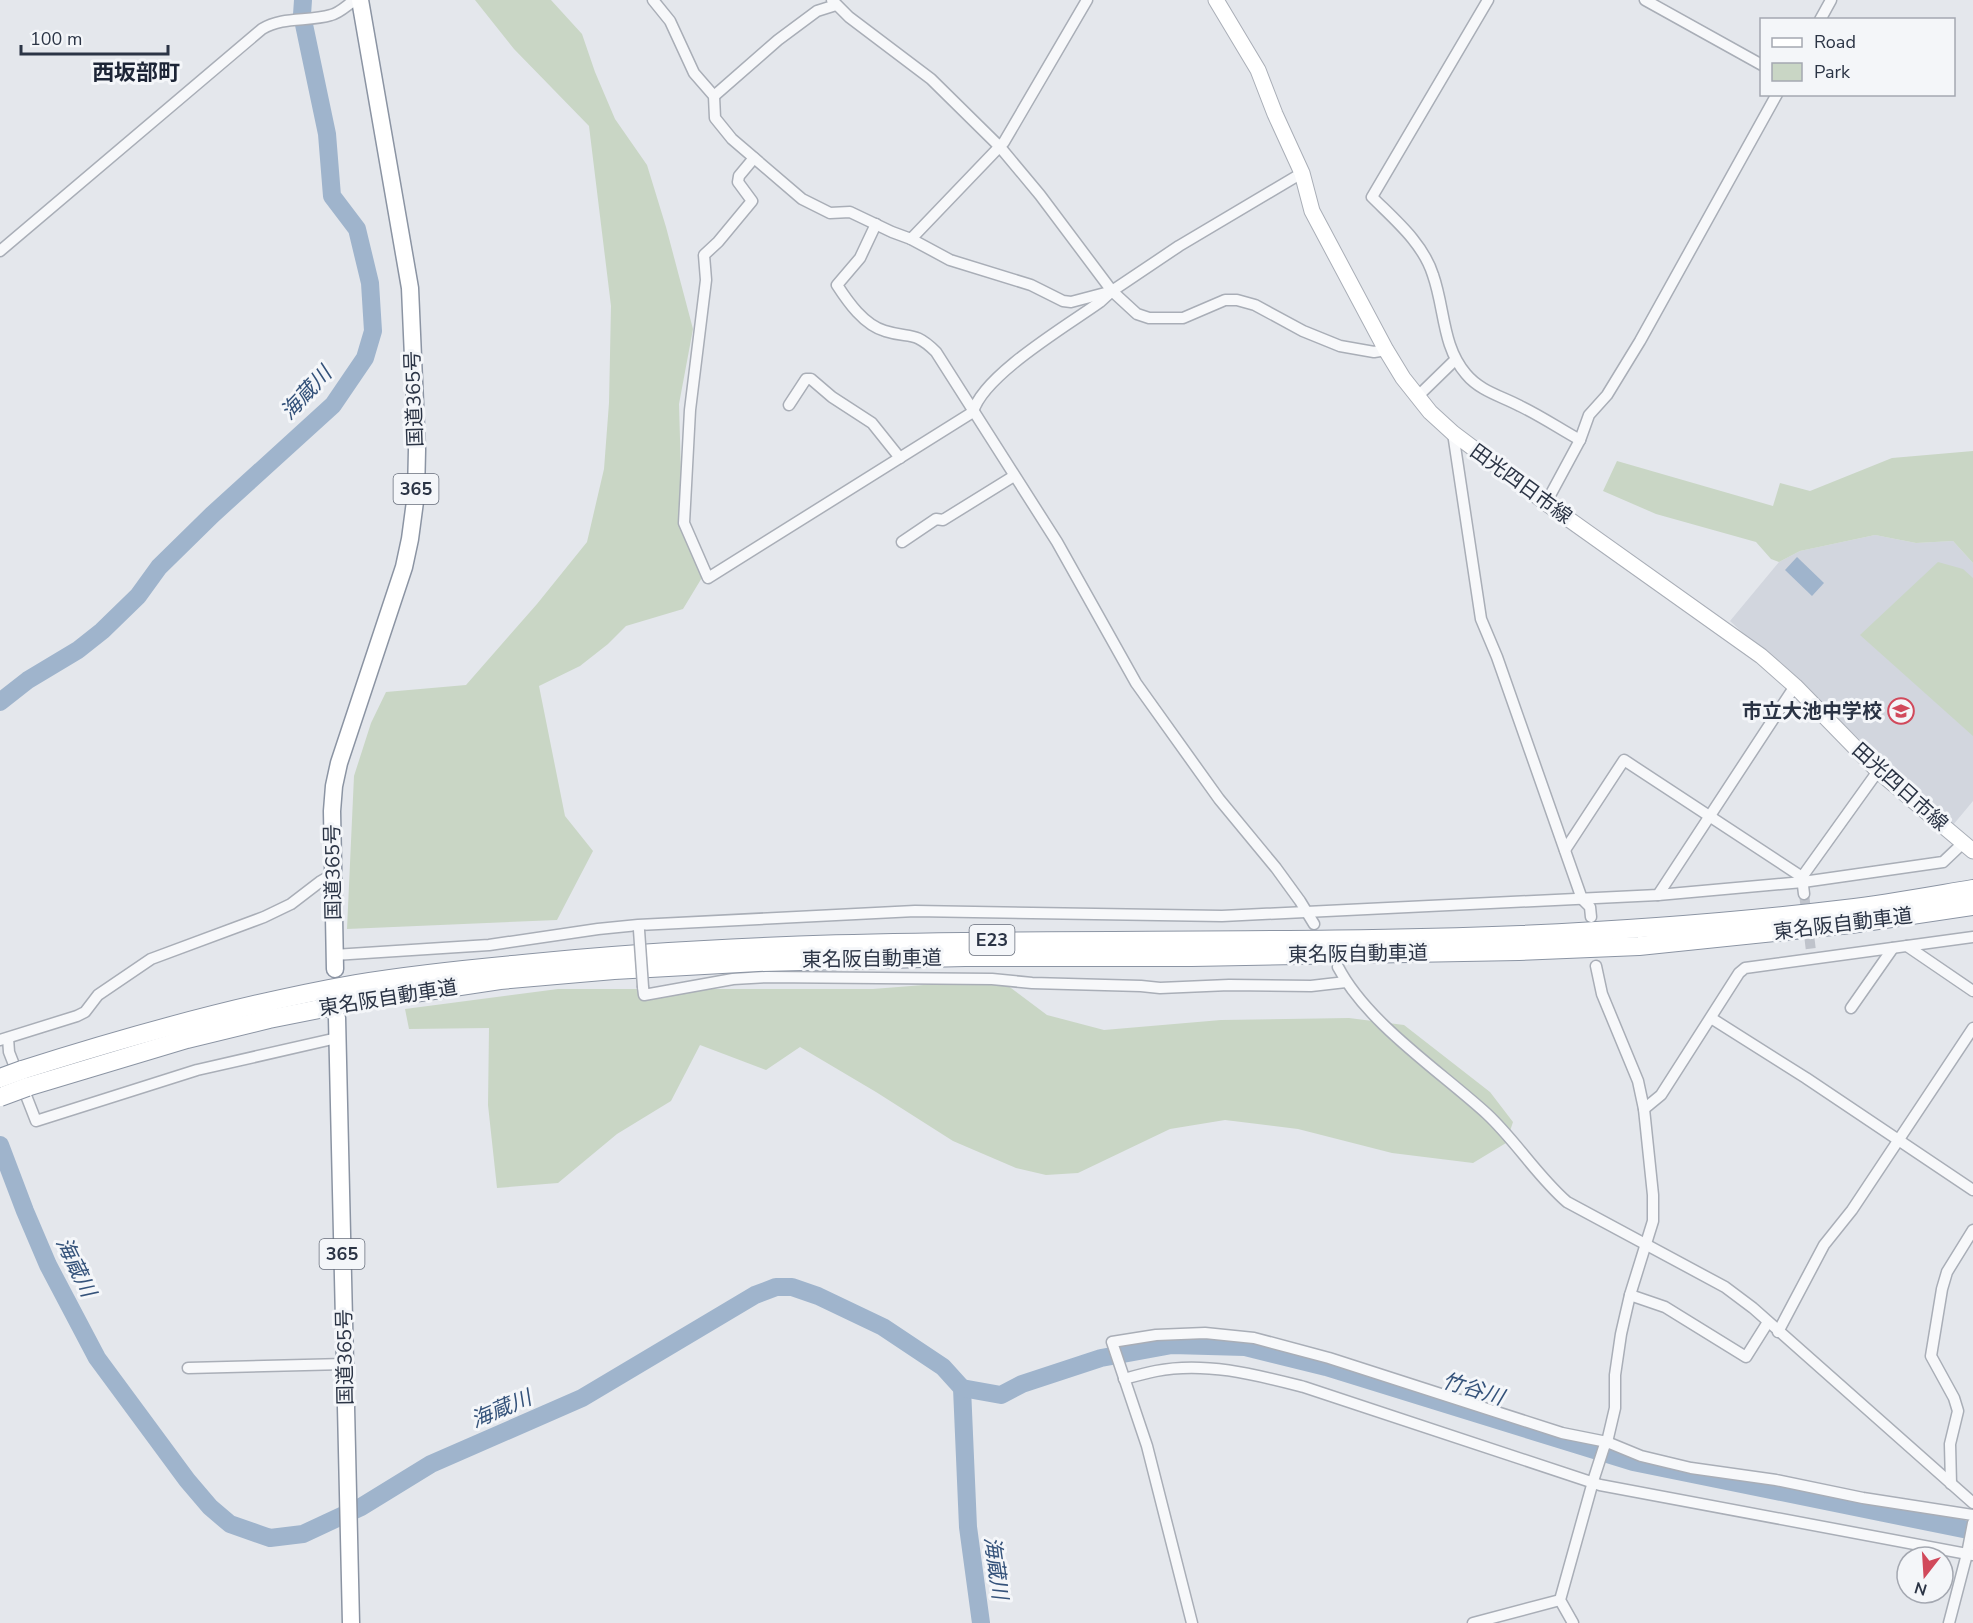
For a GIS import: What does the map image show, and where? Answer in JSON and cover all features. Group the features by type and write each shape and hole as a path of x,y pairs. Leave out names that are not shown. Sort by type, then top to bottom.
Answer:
{"highway":[{"name":"国道365号","path":"335,962 332,811 339,763 404,567 416,494 417,450 410,288 356,0"},
{"name":"東名阪自動車道","path":"0,1097 24,1079 172,1024 269,1001 360,984 612,954 757,945 1540,934 1744,920 1850,909 1973,889"},
{"name":"東名阪自動車道","path":"0,1078 24,1079 269,1019 354,1002 500,980 614,970 758,962 953,957 1192,957 1519,951 1640,946 1851,924 1973,906"},
{"name":"国道365号","path":"337,1018 351,1623"}],"main road":[{"name":"田光四日市線","path":"1216,0 1258,70 1302,173 1312,211 1386,350 1417,397 1430,412 1453,434 1546,503 1761,656 1795,686 1878,771 1968,847"}],"street":[{"path":"0,251 241,45 271,23 331,15 343,10 356,0"},
{"path":"653,0 670,21 694,73 714,96 715,118 732,139 809,203 830,213 850,213 911,239 950,260 1031,285 1063,301 1071,302 1112,291"},
{"path":"911,239 1000,147 1087,0"},
{"path":"1488,0 1372,197 1409,234 1426,258 1434,276 1449,346 1455,360 1468,376 1484,389 1520,406 1580,440"},
{"path":"1645,0 1760,64"},
{"path":"1821,18 1831,0"},
{"path":"714,96 778,40 817,11 834,2 931,80 1000,147 1040,195 1112,291 1137,314 1149,318 1184,318 1225,300 1237,300 1255,305 1303,331 1340,346 1374,352 1386,350"},
{"path":"1546,503 1580,440 1589,415 1608,395 1640,341 1776,96"},
{"path":"754,158 738,182 752,201 718,242 704,255 706,280 690,410 684,523 708,578 973,412 975,403 1000,374 1112,291 1179,246 1302,173"},
{"path":"876,224 860,258 837,285 846,300 872,325 885,331 908,334 925,341 936,352 1057,542 1136,683 1219,799 1276,868 1314,924"},
{"path":"1417,397 1455,360"},
{"path":"789,405 806,379 811,379 832,397 872,423 900,458"},
{"path":"1453,434 1482,619 1582,898 1590,907 1591,917"},
{"path":"902,542 936,519 944,520 1014,476"},
{"path":"1658,895 1795,686"},
{"path":"1565,850 1624,760 1803,880"},
{"path":"1804,894 1803,880 1878,771"},
{"path":"335,962 489,945 598,929 915,911 1222,916 1658,895 1803,880 1942,862 1968,847"},
{"path":"333,874 291,904 264,917 151,960 98,995 85,1012 4,1039 36,1121 197,1070 337,1038"},
{"path":"638,928 644,995 733,980 766,977 992,979 1032,983 1160,988 1229,985 1311,986 1346,982"},
{"path":"1644,1109 1661,1095 1739,973 1745,968 1811,955 1893,948 1973,937"},
{"path":"1907,946 1973,991"},
{"path":"1851,1008 1893,948"},
{"path":"1573,1623 1560,1600 1615,1408 1621,1334 1630,1295 1653,1221 1653,1196 1644,1109 1638,1082 1602,994 1596,966"},
{"path":"1338,967 1346,982 1381,1021 1489,1116 1553,1190 1567,1202 1725,1287 1754,1308 1778,1332 1973,1503"},
{"path":"1711,1018 1806,1078 1973,1190"},
{"path":"1778,1332 1824,1245 1852,1210 1973,1028"},
{"path":"1951,1484 1950,1444 1958,1411 1954,1398 1931,1356 1947,1272 1973,1230"},
{"path":"1630,1295 1665,1307 1746,1358 1768,1322"},
{"path":"1192,1623 1147,1446 1112,1342 1156,1335 1205,1333 1254,1338 1329,1358 1641,1456 1691,1468 1776,1480 1863,1498 1973,1515"},
{"path":"188,1368 345,1364"},
{"path":"1124,1377 1157,1370 1188,1368 1224,1370 1261,1376 1304,1387 1594,1480 1970,1552"},
{"path":"1949,1623 1970,1552 1973,1523"},
{"path":"1473,1623 1560,1600"}],"shaded area":[{"name":"市立大池中学校","path":"1875,535 1916,543 1953,541 1973,563 1973,801 1953,825 1730,621 1779,562 1800,551"}],"green space":[{"path":"475,0 551,0 582,34 615,119 647,165 693,329 679,404 682,509 706,571 683,609 626,626 580,666 539,686 565,816 593,851 557,920 347,929 354,776 371,723 386,692 466,685 537,604 587,542 604,469 609,403 611,306 589,126 514,49"},
{"path":"1973,451 1973,563 1953,541 1916,543 1875,535 1800,551 1779,562 1771,559 1756,542 1656,514 1603,491 1617,461 1773,506 1780,483 1810,491 1892,458"},
{"path":"1938,562 1963,569 1973,578 1973,736 1860,635"},
{"path":"999,979 1047,1015 1104,1030 1221,1020 1349,1018 1404,1025 1490,1092 1513,1122 1506,1143 1473,1163 1392,1153 1298,1129 1225,1120 1170,1129 1078,1173 1046,1175 1016,1168 953,1141 800,1047 766,1070 700,1045 671,1101 617,1134 558,1183 497,1188 488,1105 489,1028 409,1029 405,1009 558,989 873,989"}],"water":[{"path":"1797,557 1824,583 1812,596 1785,570"}],"waterway":[{"name":"海蔵川","path":"0,702 28,680 78,650 102,631 138,596 159,567 212,515 333,405 365,358 373,331 370,283 357,229 332,196 327,134 302,15 303,0"},
{"name":"海蔵川","path":"0,1145 48,1265 97,1358 187,1480 210,1507 230,1524 270,1538 303,1534 361,1507 431,1464 582,1398 755,1295 776,1287 792,1287 818,1296 883,1327 943,1367 962,1388 968,1527 981,1623"},
{"name":"竹谷川","path":"962,1388 1001,1395 1022,1384 1101,1358 1172,1345 1245,1347 1326,1367 1633,1462 1973,1531"}],"tunnel":[{"path":"1804,894 1811,951"}],"place":[{"name":"市立大池中学校","path":"1901,711"}],"district":[{"name":"西坂部町","path":"136,73"}]}
